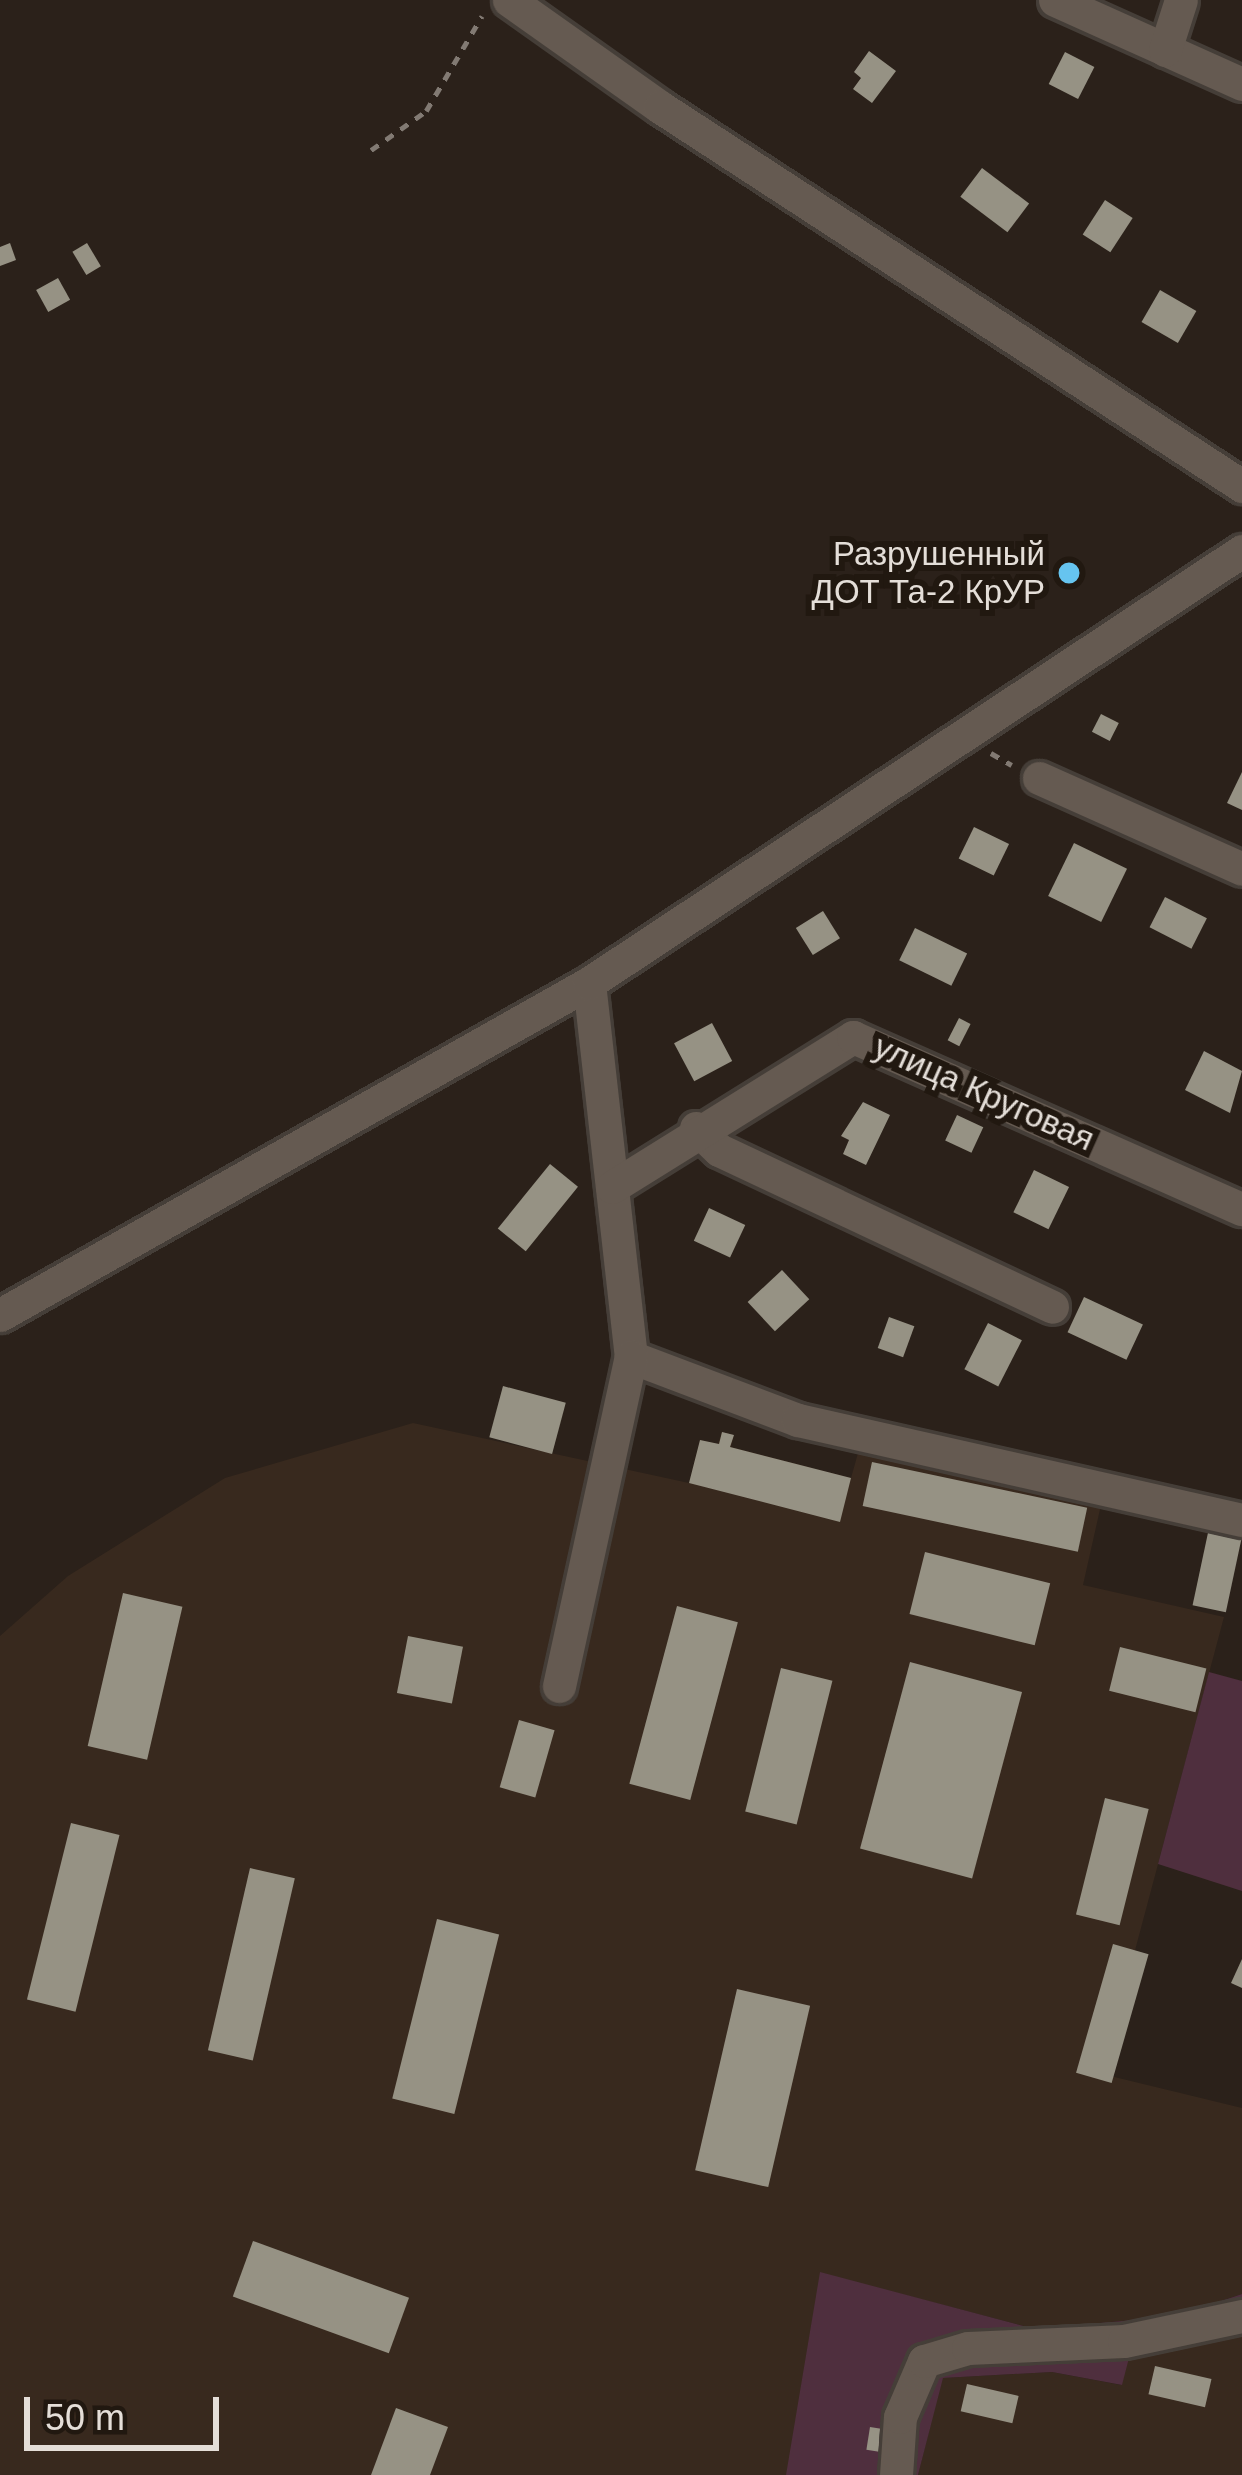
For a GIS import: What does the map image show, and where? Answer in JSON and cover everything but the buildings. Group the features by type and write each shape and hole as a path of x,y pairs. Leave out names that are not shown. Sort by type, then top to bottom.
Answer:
{"street":[{"path":"509,0 678,119 1242,486"},
{"path":"1055,0 1242,84"},
{"path":"1165,50 1181,0"},
{"path":"0,1315 589,982 1242,551"},
{"path":"1039,778 1242,868"},
{"path":"559,1686 631,1357 589,982"},
{"name":"улица Круговая","path":"612,1187 696,1128 854,1037 1242,1208"},
{"path":"696,1128 719,1150 1052,1307"},
{"path":"631,1357 798,1420 1242,1520"},
{"path":"896,2475 899,2417 924,2361 968,2348 1124,2341 1242,2316"}],"path":[{"path":"371,150 426,111 490,0"},
{"path":"963,736 1039,778"}],"shaded area":[{"path":"413,1423 689,1483 700,1440 718,1444 722,1432 734,1435 731,1447 851,1478 858,1453 1101,1505 1083,1585 1224,1617 1102,2074 1242,2108 1242,2294 1176,2316 1035,2329 847,2280 812,2475 0,2475 0,1636 68,1576 225,1478"},
{"path":"1209,1672 1242,1681 1242,1891 1158,1864"},
{"path":"820,2272 1035,2329 1176,2316 1242,2294 1242,2319 1130,2354 1122,2385 1052,2372 943,2378 918,2475 786,2475"},
{"path":"1242,2319 1242,2475 918,2475 942,2378 1052,2372 1121,2385 1129,2354"}],"place":[{"name":"Разрушенный ДОТ Та-2 КрУР","path":"1069,573"}]}
